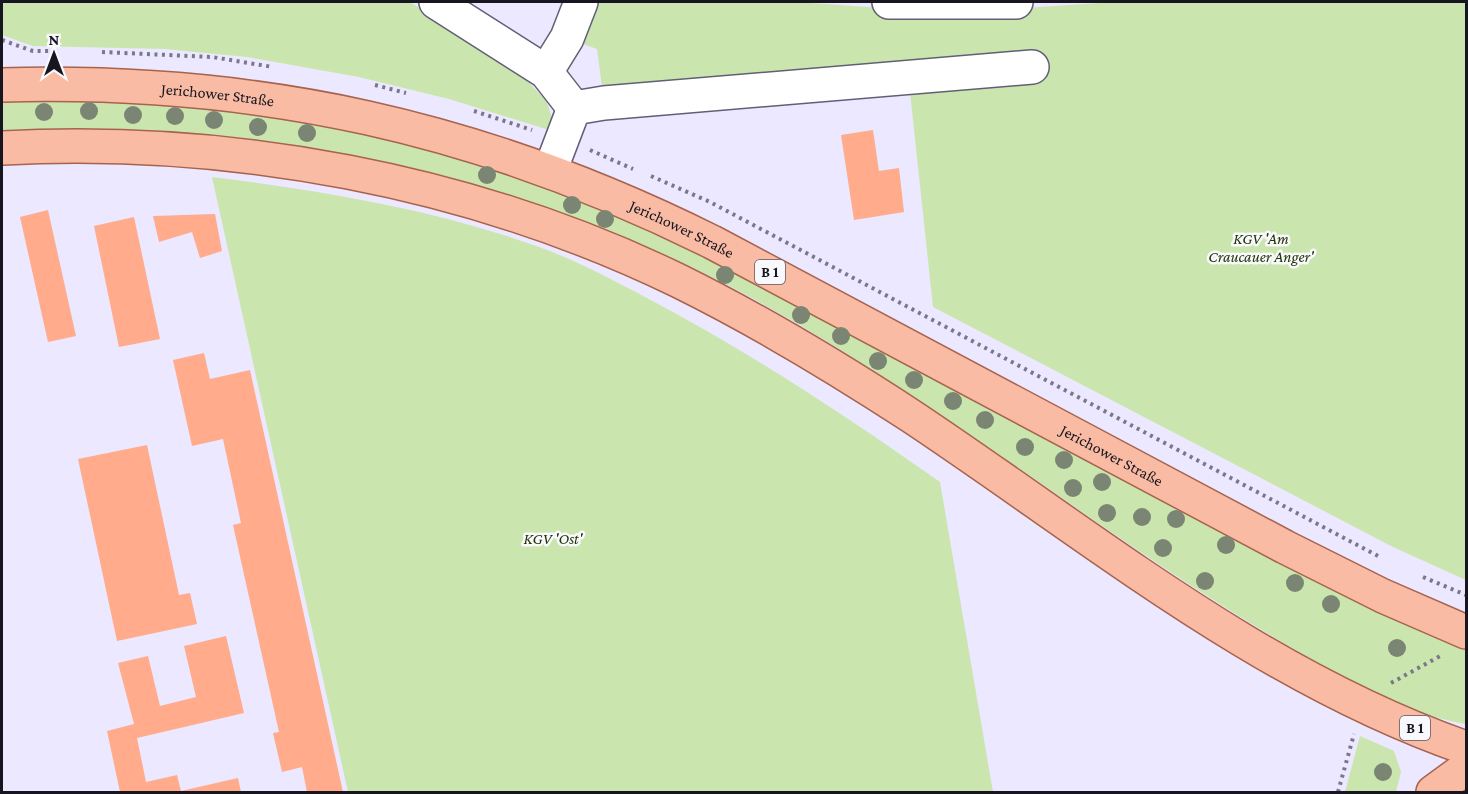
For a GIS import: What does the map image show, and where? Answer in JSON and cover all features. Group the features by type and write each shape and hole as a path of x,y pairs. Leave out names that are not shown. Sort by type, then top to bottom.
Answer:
{"main road":[{"name":"Jerichower Straße","path":"2,85 130,85 262,97 425,131 550,171 618,198 703,237 1285,547 1383,596 1457,642"},
{"name":"B 1","path":"2,148 108,146 182,150 337,170 481,206 532,222 629,259 697,290 788,339 911,417 1160,586 1361,716 1467,747"},
{"path":"1433,792 1467,768"}],"lane":[{"path":"436,2 546,72 574,108"},
{"path":"546,72 567,38 581,2"},
{"path":"889,2 1016,2"},
{"path":"574,108 604,103 1032,67"},
{"path":"550,171 574,108"}],"path":[{"path":"1338,792 1361,716 1401,676 1457,642"}],"green space":[{"path":"2,2 410,2 520,73 547,102 553,122 549,130 449,99 359,77 247,57 165,49 33,46 2,35"},
{"name":"KGV 'Am Craucauer Anger'","path":"594,2 796,2 882,8 993,10 1116,2 1466,2 1466,580 1393,547 933,307 909,83 603,94 597,49 574,41"},
{"path":"64,98 243,110 394,139 543,185 685,245 1285,565 1404,624 1466,650 1466,724 1445,720 1403,706 1342,676 1271,635 1176,576 867,366 752,298 665,254 575,218 482,187 388,163 293,146 196,134 99,129 2,130 2,100"},
{"name":"KGV 'Ost'","path":"212,177 295,188 418,212 499,234 566,258 645,297 721,339 832,408 940,482 993,792 348,792"},
{"path":"1360,736 1394,751 1401,772 1396,792 1345,792"}],"building":[{"path":"873,130 879,171 899,168 904,212 854,220 841,135"},
{"path":"48,210 76,336 48,342 20,217"},
{"path":"215,214 222,251 200,258 192,232 159,242 153,216"},
{"path":"134,217 160,339 119,347 94,226"},
{"path":"204,353 210,379 250,370 343,792 307,792 302,767 282,772 273,733 279,732 233,525 241,523 223,439 192,446 173,360"},
{"path":"147,445 179,595 190,593 197,624 117,641 78,459"},
{"path":"226,636 244,713 137,738 146,782 177,775 181,791 238,778 241,792 120,792 107,731 134,724 118,663 148,656 160,706 196,697 184,646"}]}
